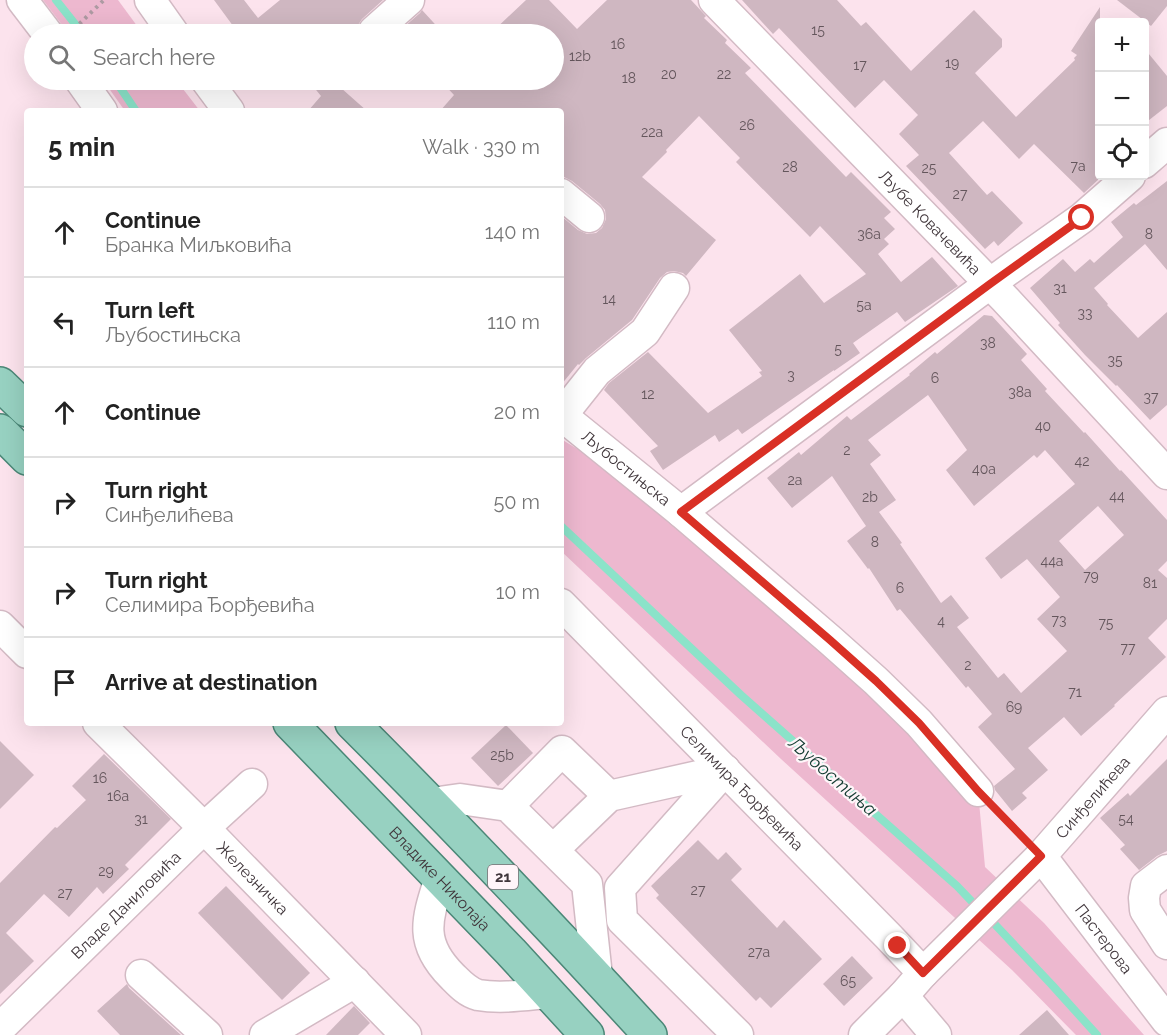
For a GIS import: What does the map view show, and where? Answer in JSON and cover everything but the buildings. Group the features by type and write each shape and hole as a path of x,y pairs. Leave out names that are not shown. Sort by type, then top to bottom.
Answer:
{"main road":[{"path":"0,384 24,407"},
{"path":"0,431 24,455"},
{"name":"Владике Николаја","path":"293,726 587,1035"},
{"name":"21","path":"355,726 432,803 650,1035"}],"street":[{"path":"22,0 51,24"},
{"path":"150,0 167,24"},
{"path":"383,24 409,0"},
{"name":"Љубе Ковачевића","path":"714,0 990,284 1167,474"},
{"path":"87,90 100,108"},
{"path":"213,90 227,108"},
{"path":"1149,159 1167,143"},
{"path":"681,512 1082,218 1125,180"},
{"path":"564,196 589,217"},
{"path":"564,411 597,371 645,332 674,288"},
{"name":"Љубостињска","path":"564,417 681,512 876,681 919,723 978,791"},
{"name":"Селимира Ђорђевића","path":"564,607 923,973"},
{"path":"0,626 24,650"},
{"name":"Синђелићева","path":"864,1035 1041,856 1167,712"},
{"name":"Железничка","path":"101,726 406,1035"},
{"path":"508,806 562,751 609,796"},
{"path":"554,850 609,796 725,770"},
{"path":"725,770 620,888 622,920 738,1035"},
{"name":"Владе Даниловића","path":"0,1029 204,828 252,784"},
{"path":"432,803 460,799 508,806 587,884 597,976"},
{"name":"Пастерова","path":"1041,856 1167,1020"},
{"path":"1167,870 1146,886 1144,898 1146,910 1167,944"},
{"path":"440,878 432,902 428,925 429,941 436,958 448,972 465,989 477,994 495,996 548,993"},
{"path":"141,975 207,1035"},
{"path":"265,1035 355,982"},
{"path":"903,996 936,1035"},
{"path":"0,1029 5,1035"}],"path":[{"path":"72,24 104,0"},
{"path":"978,791 1041,856"}],"shaded area":[{"path":"43,0 118,0 136,24 61,24"},
{"path":"110,90 184,90 198,108 123,108"},
{"path":"564,441 681,512 978,791 985,867 1044,923 1144,1035 1076,1035 1012,970 781,759 564,554"}],"waterway":[{"name":"Љубостиња","path":"56,0 75,24"},
{"name":"Љубостиња","path":"122,90 134,108"},
{"name":"Љубостиња","path":"564,529 741,695 957,886 978,908"},
{"name":"Љубостиња","path":"987,916 1097,1035"}],"route":[{"path":"898,946 923,973 1041,856 978,791 919,723 876,681 681,512 1082,218"}]}
